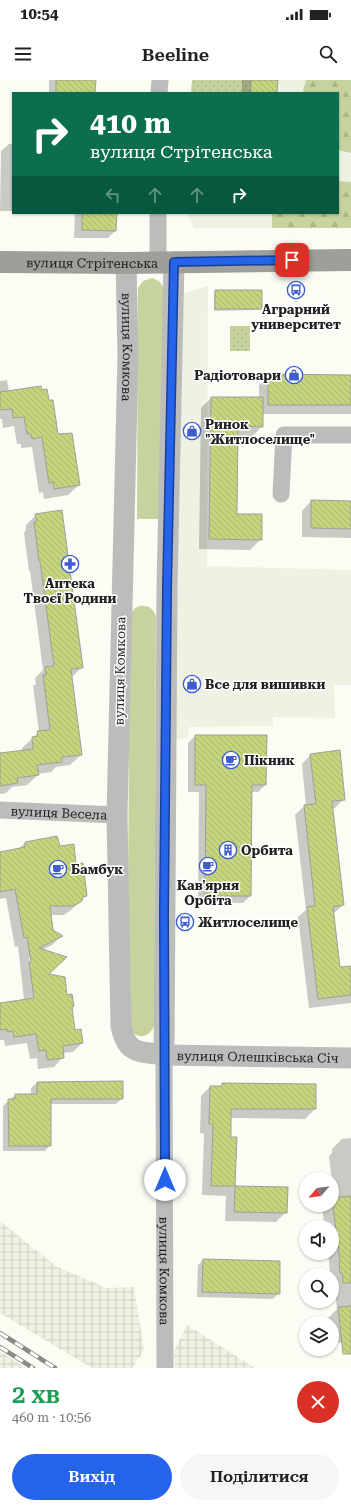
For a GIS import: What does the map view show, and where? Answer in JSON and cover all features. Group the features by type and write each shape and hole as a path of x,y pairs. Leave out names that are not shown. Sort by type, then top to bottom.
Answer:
{"main road":[{"name":"вулиця Стрітенська","path":"0,262 126,263 351,260"}],"street":[{"path":"159,92 160,80"},
{"name":"вулиця Комкова","path":"158,214 166,262 167,588 164,1055 165,1368"},
{"name":"вулиця Комкова","path":"126,263 128,363 117,815 121,1026 123,1036 134,1051"},
{"path":"281,494 284,435 351,435"},
{"name":"вулиця Весела","path":"0,810 117,815"},
{"name":"вулиця Олешківська Січ","path":"134,1051 164,1055 351,1058"}],"shaded area":[{"path":"192,80 351,80 351,228 194,228 187,214 339,214 339,92 191,92"},
{"name":"Ринок \"Житлоселище\"","path":"208,286 207,566 351,570 351,685 334,685 335,718 273,717 273,726 189,727 188,738 174,740 177,295"},
{"path":"0,1221 57,1267 107,1288 134,1287 144,1351 132,1368 92,1368 0,1313"},
{"path":"187,1325 255,1368 175,1368 174,1351"},
{"path":"0,1351 26,1368 0,1368"}],"green space":[{"path":"192,80 251,80 251,92 191,92"},
{"path":"306,80 351,80 351,153 339,150 339,92 304,92"},
{"path":"339,181 351,182 351,228 272,228 272,214 339,214"},
{"path":"152,278 159,281 164,288 162,519 137,519 138,288 143,281"},
{"path":"230,326 250,326 250,351 230,351"},
{"path":"139,606 150,608 156,616 154,1026 148,1034 144,1036 137,1035 127,1026 130,615 135,608"}],"building":[{"path":"56,80 96,80 95,92 56,92"},
{"path":"251,80 278,80 277,92 251,92"},
{"path":"82,214 117,214 116,231 82,230"},
{"path":"215,290 262,290 262,309 215,309"},
{"path":"268,374 351,375 351,405 268,405"},
{"path":"41,386 42,390 47,389 49,400 53,400 58,434 72,433 80,485 54,489 53,482 49,483 42,437 32,439 31,434 27,434 24,417 13,418 12,409 0,410 0,392"},
{"path":"211,397 263,397 263,427 238,426 237,514 262,514 262,540 209,539"},
{"path":"311,500 351,501 351,529 311,528"},
{"path":"62,510 83,668 71,669 82,755 62,757 62,762 37,765 39,775 17,778 18,783 0,786 0,753 33,749 32,737 38,736 37,731 50,730 43,675 46,675 45,667 54,666 34,522 37,521 35,514"},
{"path":"195,735 267,735 266,785 252,785 251,896 205,896 206,785 195,785"},
{"path":"340,750 345,800 332,801 344,905 333,907 340,967 351,966 351,995 318,999 307,907 315,906 304,805 316,804 310,754"},
{"path":"57,836 60,846 74,844 76,864 83,863 87,896 83,897 82,901 74,906 50,906 53,930 63,936 39,948 67,957 49,974 65,977 67,995 72,994 75,1030 81,1029 83,1043 63,1046 64,1058 47,1060 46,1050 39,1051 36,1034 14,1037 13,1031 7,1032 7,1029 0,1030 0,1003 34,998 27,937 24,938 15,889 0,892 0,852 25,847 25,842"},
{"path":"123,1081 123,1099 51,1099 51,1146 9,1146 8,1099 15,1099 15,1094 37,1094 37,1082"},
{"path":"222,1083 316,1084 316,1109 231,1109 231,1137 237,1137 235,1186 211,1186 213,1124 209,1124 210,1086 222,1086"},
{"path":"235,1186 288,1187 287,1213 234,1212"},
{"path":"351,1196 351,1283 343,1283 342,1273 340,1273 339,1220 335,1220 334,1212 339,1212 339,1197"},
{"path":"203,1259 280,1261 280,1294 202,1292"},
{"path":"351,1306 351,1354 343,1354 339,1307"}],"railway":[{"path":"0,1333 55,1368"},
{"path":"0,1347 33,1368"}],"place":[{"name":"Аграрний университет","path":"296,290"},
{"name":"Радіотовари","path":"294,375"},
{"name":"Ринок \"Житлоселище\"","path":"192,431"},
{"name":"Аптека Твоєї Родини","path":"70,564"},
{"name":"Все для вишивки","path":"192,684"},
{"name":"Пікник","path":"231,760"},
{"name":"Орбита","path":"228,850"},
{"name":"Кав'ярня Орбіта","path":"208,866"},
{"name":"Бамбук","path":"58,869"},
{"name":"Житлоселище","path":"185,922"}],"route":[{"path":"165,1180 164,912 167,588 174,262 292,260"}]}
